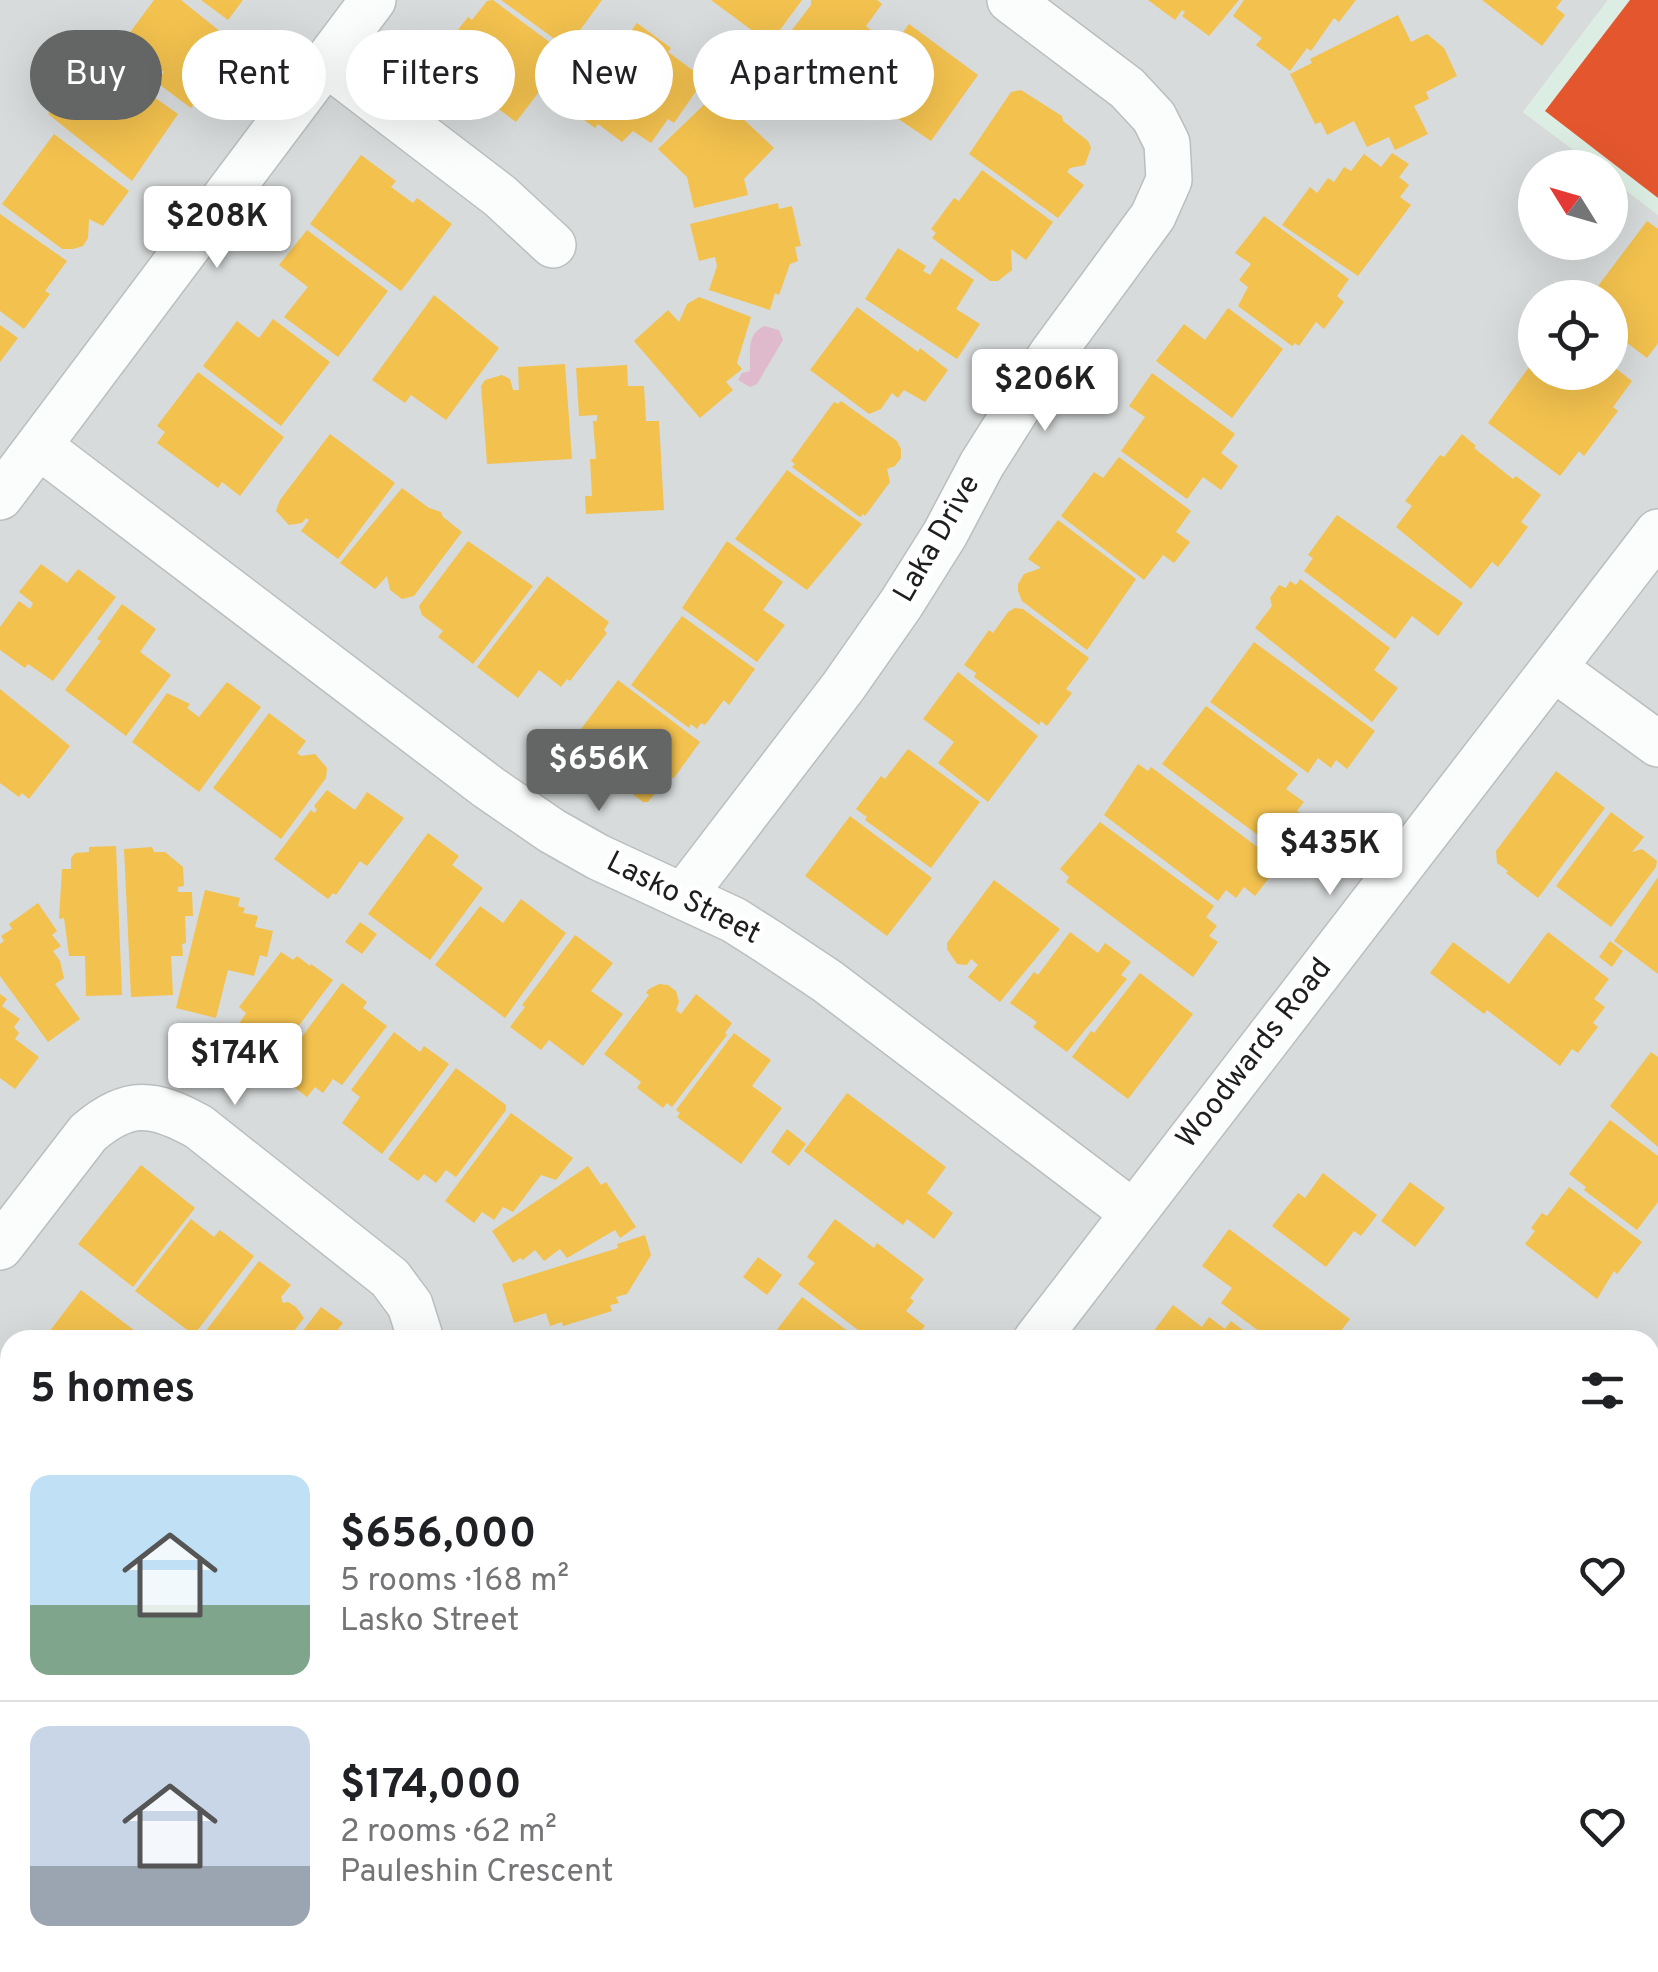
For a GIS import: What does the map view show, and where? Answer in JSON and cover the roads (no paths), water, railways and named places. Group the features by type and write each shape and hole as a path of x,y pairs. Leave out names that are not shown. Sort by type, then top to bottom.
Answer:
{"street":[{"path":"372,0 326,63 500,196 553,245"},
{"name":"Laka Drive","path":"683,896 843,687 901,604 1041,370 1153,216 1170,180 1166,143 1154,117 1128,88 1010,0"},
{"path":"0,497 283,120"},
{"name":"Lasko Street","path":"39,446 488,787 552,831 598,857 734,920 828,981 1132,1212"},
{"name":"Woodwards Road","path":"1044,1330 1658,532"},
{"path":"1555,669 1658,744"},
{"path":"0,1247 88,1133 106,1117 128,1107 151,1107 176,1114 199,1127 352,1245 390,1278 410,1305 418,1330"}]}
